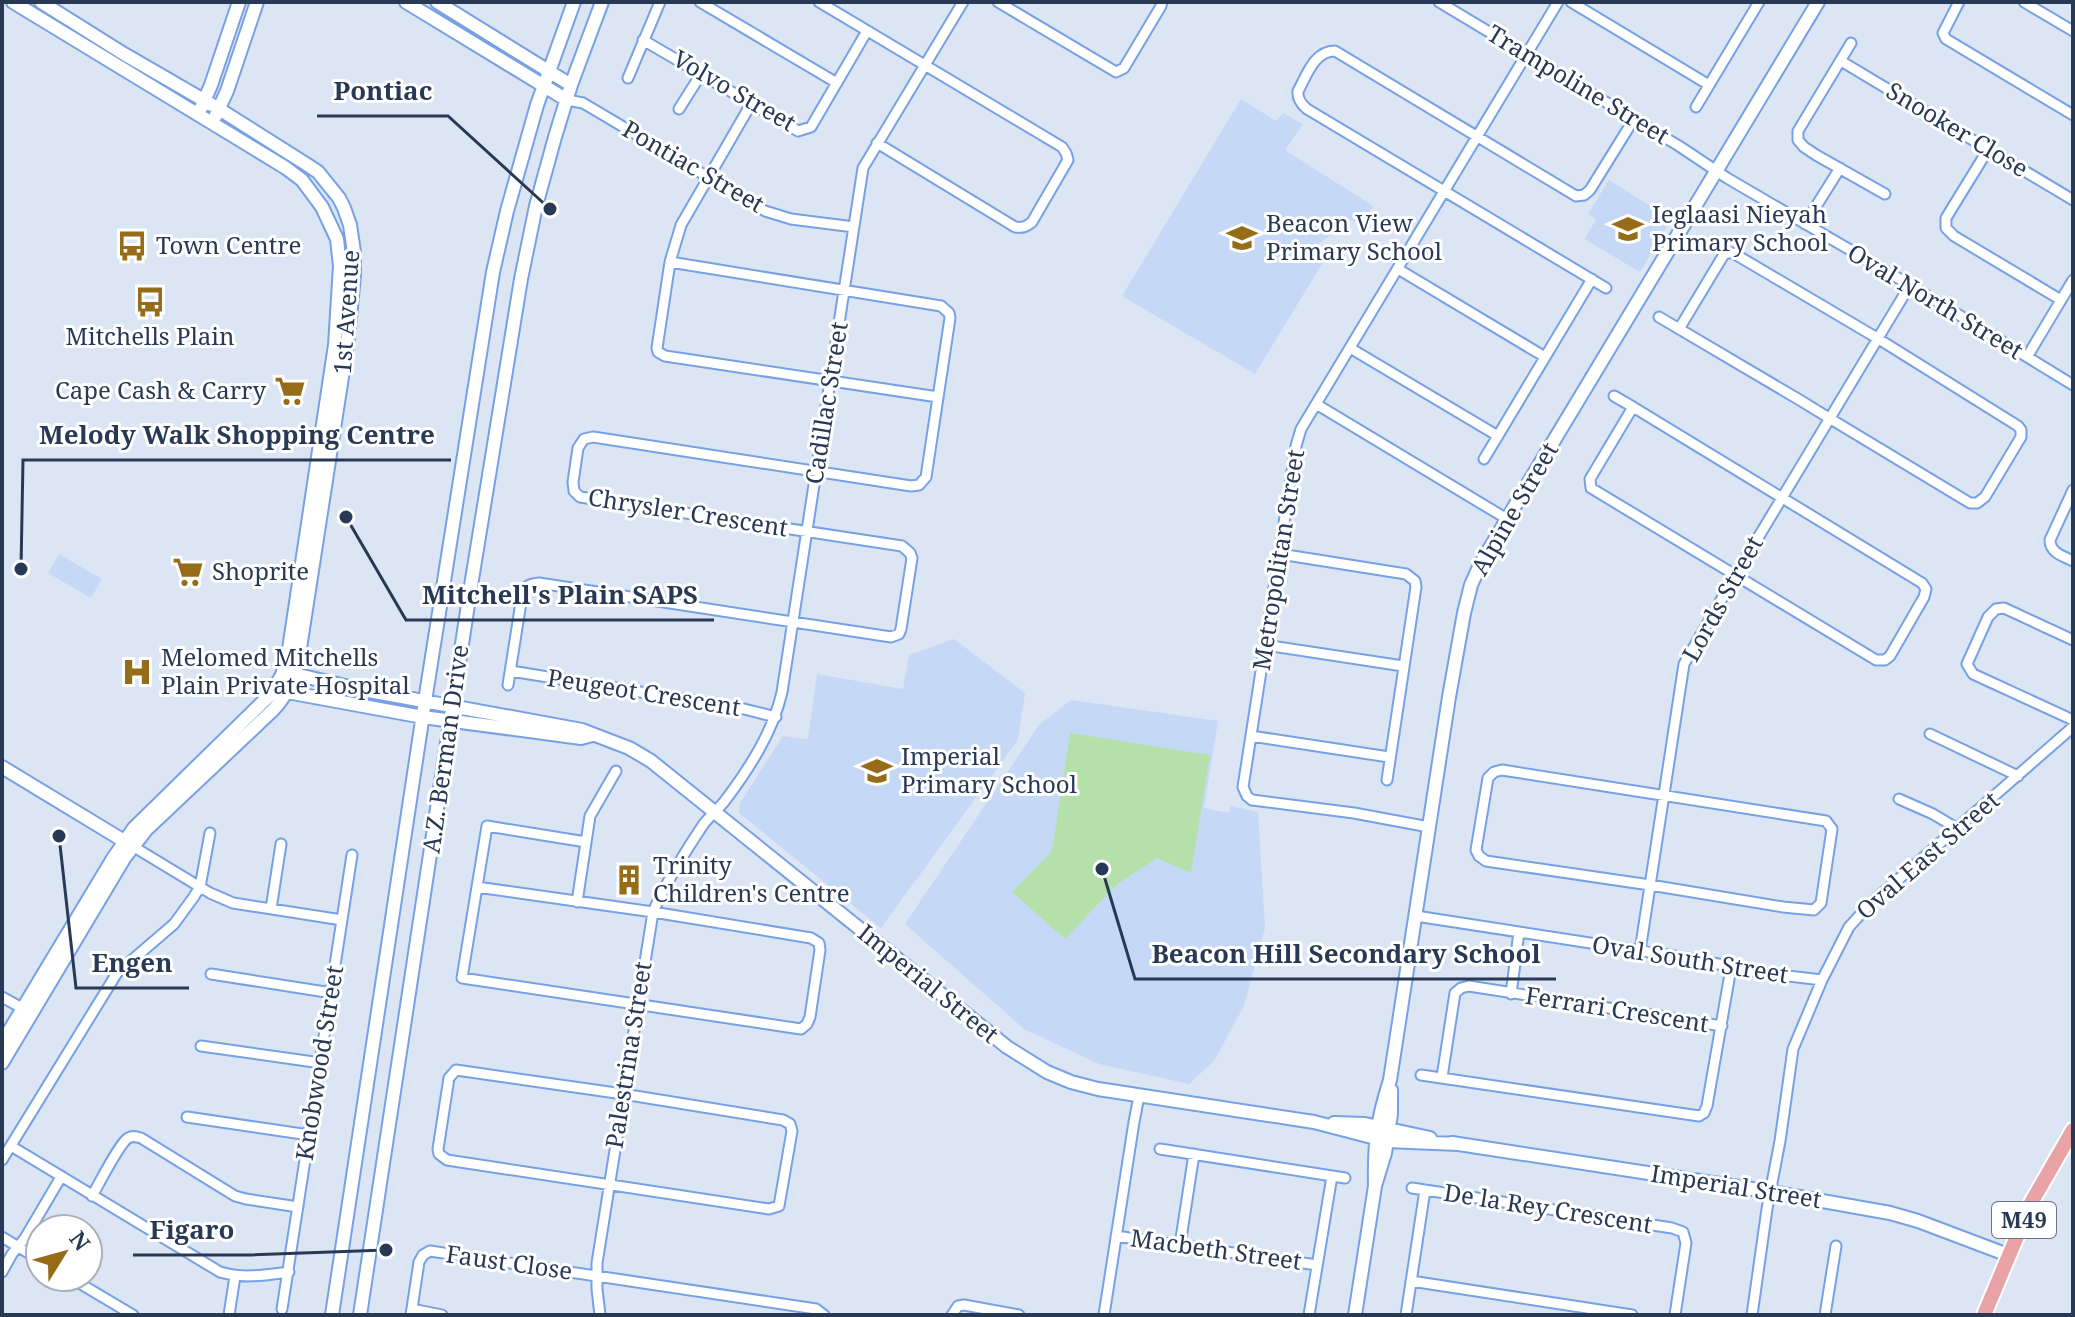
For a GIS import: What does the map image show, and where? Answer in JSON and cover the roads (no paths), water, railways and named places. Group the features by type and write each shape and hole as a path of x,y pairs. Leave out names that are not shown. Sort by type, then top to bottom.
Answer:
{"main road":[{"name":"M49","path":"1984,1315 2031,1203 2073,1130"}],"street":[{"name":"1st Avenue","path":"13,2 286,168 302,180 322,207 334,231 340,282 337,324 289,673"},
{"name":"1st Avenue","path":"2,1043 27,1011 121,865 129,844 273,710 289,673 331,456 353,291 350,225 337,195 318,172 41,2"},
{"path":"198,115 239,2"},
{"path":"212,123 257,2"},
{"path":"406,2 567,100"},
{"path":"437,2 571,85"},
{"name":"A.Z. Berman Drive","path":"332,1315 493,272 543,85 574,2"},
{"name":"A.Z. Berman Drive","path":"360,1315 452,706 521,279 536,206 571,85 602,2"},
{"path":"628,78 660,2"},
{"path":"700,2 837,83"},
{"path":"819,2 1062,147 1068,160 1032,222 1020,228 877,143"},
{"name":"Cadillac Street","path":"715,812 753,761 776,717 782,692 863,168 963,2"},
{"path":"998,2 1116,72 1124,68 1162,2"},
{"name":"Trampoline Street","path":"1439,2 1716,170"},
{"name":"Metropolitan Street","path":"1429,827 1249,799 1243,787 1265,645 1298,436 1558,2"},
{"path":"1571,2 1709,85"},
{"name":"Alpine Street","path":"1355,1315 1382,1134 1391,1114 1390,1080 1466,604 1480,565 1818,2"},
{"path":"1959,2 1944,28 1946,39 2073,115"},
{"path":"2024,2 2073,31"},
{"path":"1696,107 1756,3"},
{"name":"Volvo Street","path":"643,40 798,131 803,131 811,127 867,31"},
{"path":"1851,43 1797,136 1804,147 1885,194"},
{"path":"1606,288 1302,104 1298,91 1318,57 1326,51 1335,51 1576,196 1590,190 1634,119"},
{"name":"Snooker Close","path":"1841,61 2073,200"},
{"path":"679,109 701,74"},
{"name":"Pontiac Street","path":"571,85 583,103"},
{"name":"Pontiac Street","path":"567,100 583,103 765,211 779,216 854,227"},
{"path":"670,262 941,306 950,318 938,397 660,354 657,348 670,262 681,225 751,104"},
{"path":"1989,148 1946,218 1946,228 1954,236 2061,300"},
{"path":"1805,224 1840,168"},
{"name":"Oval North Street","path":"1716,170 2073,385"},
{"path":"322,207 337,195"},
{"path":"1659,317 1679,329 1829,418 1966,501 1977,503 1985,497 2021,437 2020,428 1877,338 1729,252 1723,256 1679,329"},
{"path":"1398,269 1545,357"},
{"path":"1484,459 1592,279"},
{"path":"2027,357 2073,280"},
{"name":"Lords Street","path":"1640,951 1684,664 1910,285"},
{"path":"1350,348 1498,436"},
{"path":"1614,396 1633,407 1782,497 1922,583 1926,589 1924,597 1885,660 1876,660 1591,488 1590,479 1633,407"},
{"name":"Chrysler Crescent","path":"793,623 895,636 901,629 912,564 910,553 902,546 580,497 573,487 578,448 584,439 593,437 817,473 919,485 926,477 938,397"},
{"path":"1316,404 1507,519"},
{"path":"2073,490 2050,540 2052,549 2073,561"},
{"path":"1280,554 1412,577 1416,587 1387,780"},
{"path":"508,685 522,596 525,587 532,584 793,623"},
{"path":"2073,640 2001,608 1996,609 1988,617 1967,664 1973,674 2073,720"},
{"path":"1265,645 1403,666"},
{"name":"Peugeot Crescent","path":"511,671 744,709 776,717"},
{"name":"Imperial Street","path":"289,673 582,730 638,753 1021,1057 1047,1072 1084,1086 1314,1122 1365,1124 1382,1134 1772,1192 1904,1216 2008,1255"},
{"name":"Imperial Street","path":"282,689 423,717 581,738 592,735"},
{"name":"Oval East Street","path":"1752,1315 1793,1049 1822,980 1854,920 2073,727"},
{"path":"1930,734 2018,776"},
{"path":"1251,736 1389,757"},
{"path":"2,767 200,887 233,903 342,920"},
{"path":"1502,770 1665,795 1826,821 1832,829 1820,905 1811,910 1486,861 1476,850 1488,778 1494,772 1502,770"},
{"path":"577,902 592,809 616,771"},
{"path":"1899,799 1958,829"},
{"name":"Palestrina Street","path":"600,1315 597,1276 653,912 705,823 715,812"},
{"path":"477,887 811,938 819,943 820,950 807,1024 801,1029 462,978 487,826 586,842"},
{"path":"2,1160 117,973 174,924 200,887 210,833"},
{"path":"271,909 281,844"},
{"name":"Knobwood Street","path":"282,1309 352,855"},
{"name":"Oval South Street","path":"1416,916 1822,980"},
{"path":"1511,994 1519,932"},
{"path":"1421,1075 1697,1117 1707,1106 1731,968"},
{"path":"211,974 332,993"},
{"name":"Ferrari Crescent","path":"1442,1077 1455,993 1469,986 1722,1026"},
{"path":"2,997 27,1011"},
{"name":"1st Avenue","path":"2,1063 27,1011"},
{"path":"201,1046 321,1063"},
{"path":"461,1070 623,1094 783,1120 790,1124 792,1131 779,1206 769,1209 442,1158 438,1149 449,1078 451,1073 461,1070"},
{"path":"1104,1315 1139,1096"},
{"path":"187,1117 309,1135"},
{"path":"92,1196 121,1146 135,1137 235,1196 298,1207"},
{"path":"11,1146 220,1272 235,1276 289,1272"},
{"path":"1160,1149 1345,1178"},
{"path":"1180,1245 1194,1154"},
{"path":"1309,1315 1332,1176"},
{"path":"2,1272 61,1177"},
{"name":"De la Rey Crescent","path":"1412,1188 1683,1232 1686,1243 1675,1315"},
{"name":"De la Rey Crescent","path":"1406,1315 1425,1190"},
{"name":"Macbeth Street","path":"1116,1236 1317,1265"},
{"path":"2,1237 24,1250"},
{"path":"1825,1315 1836,1246"},
{"name":"Faust Close","path":"411,1312 419,1262 430,1251 816,1309 824,1315"},
{"path":"229,1315 235,1276"},
{"path":"1411,1281 1632,1315"},
{"path":"96,1293 133,1315"},
{"path":"952,1315 958,1306 964,1305 1016,1315"},
{"path":"411,1312 442,1315"}],"place":[{"name":"Pontiac","path":"550,209"},
{"name":"Ieglaasi Nieyah Primary School","path":"1628,229"},
{"name":"Beacon View Primary School","path":"1242,238"},
{"name":"Town Centre","path":"132,246"},
{"name":"Mitchells Plain","path":"150,302"},
{"name":"Cape Cash & Carry","path":"290,391"},
{"name":"Mitchell's Plain SAPS","path":"346,517"},
{"name":"Melody Walk Shopping Centre","path":"21,569"},
{"name":"Shoprite","path":"188,572"},
{"name":"Melomed Mitchells Plain Private Hospital","path":"137,672"},
{"name":"Imperial Primary School","path":"877,771"},
{"name":"Engen","path":"59,836"},
{"name":"Beacon Hill Secondary School","path":"1102,869"},
{"name":"Trinity Children's Centre","path":"629,880"},
{"name":"Figaro","path":"386,1250"}]}
